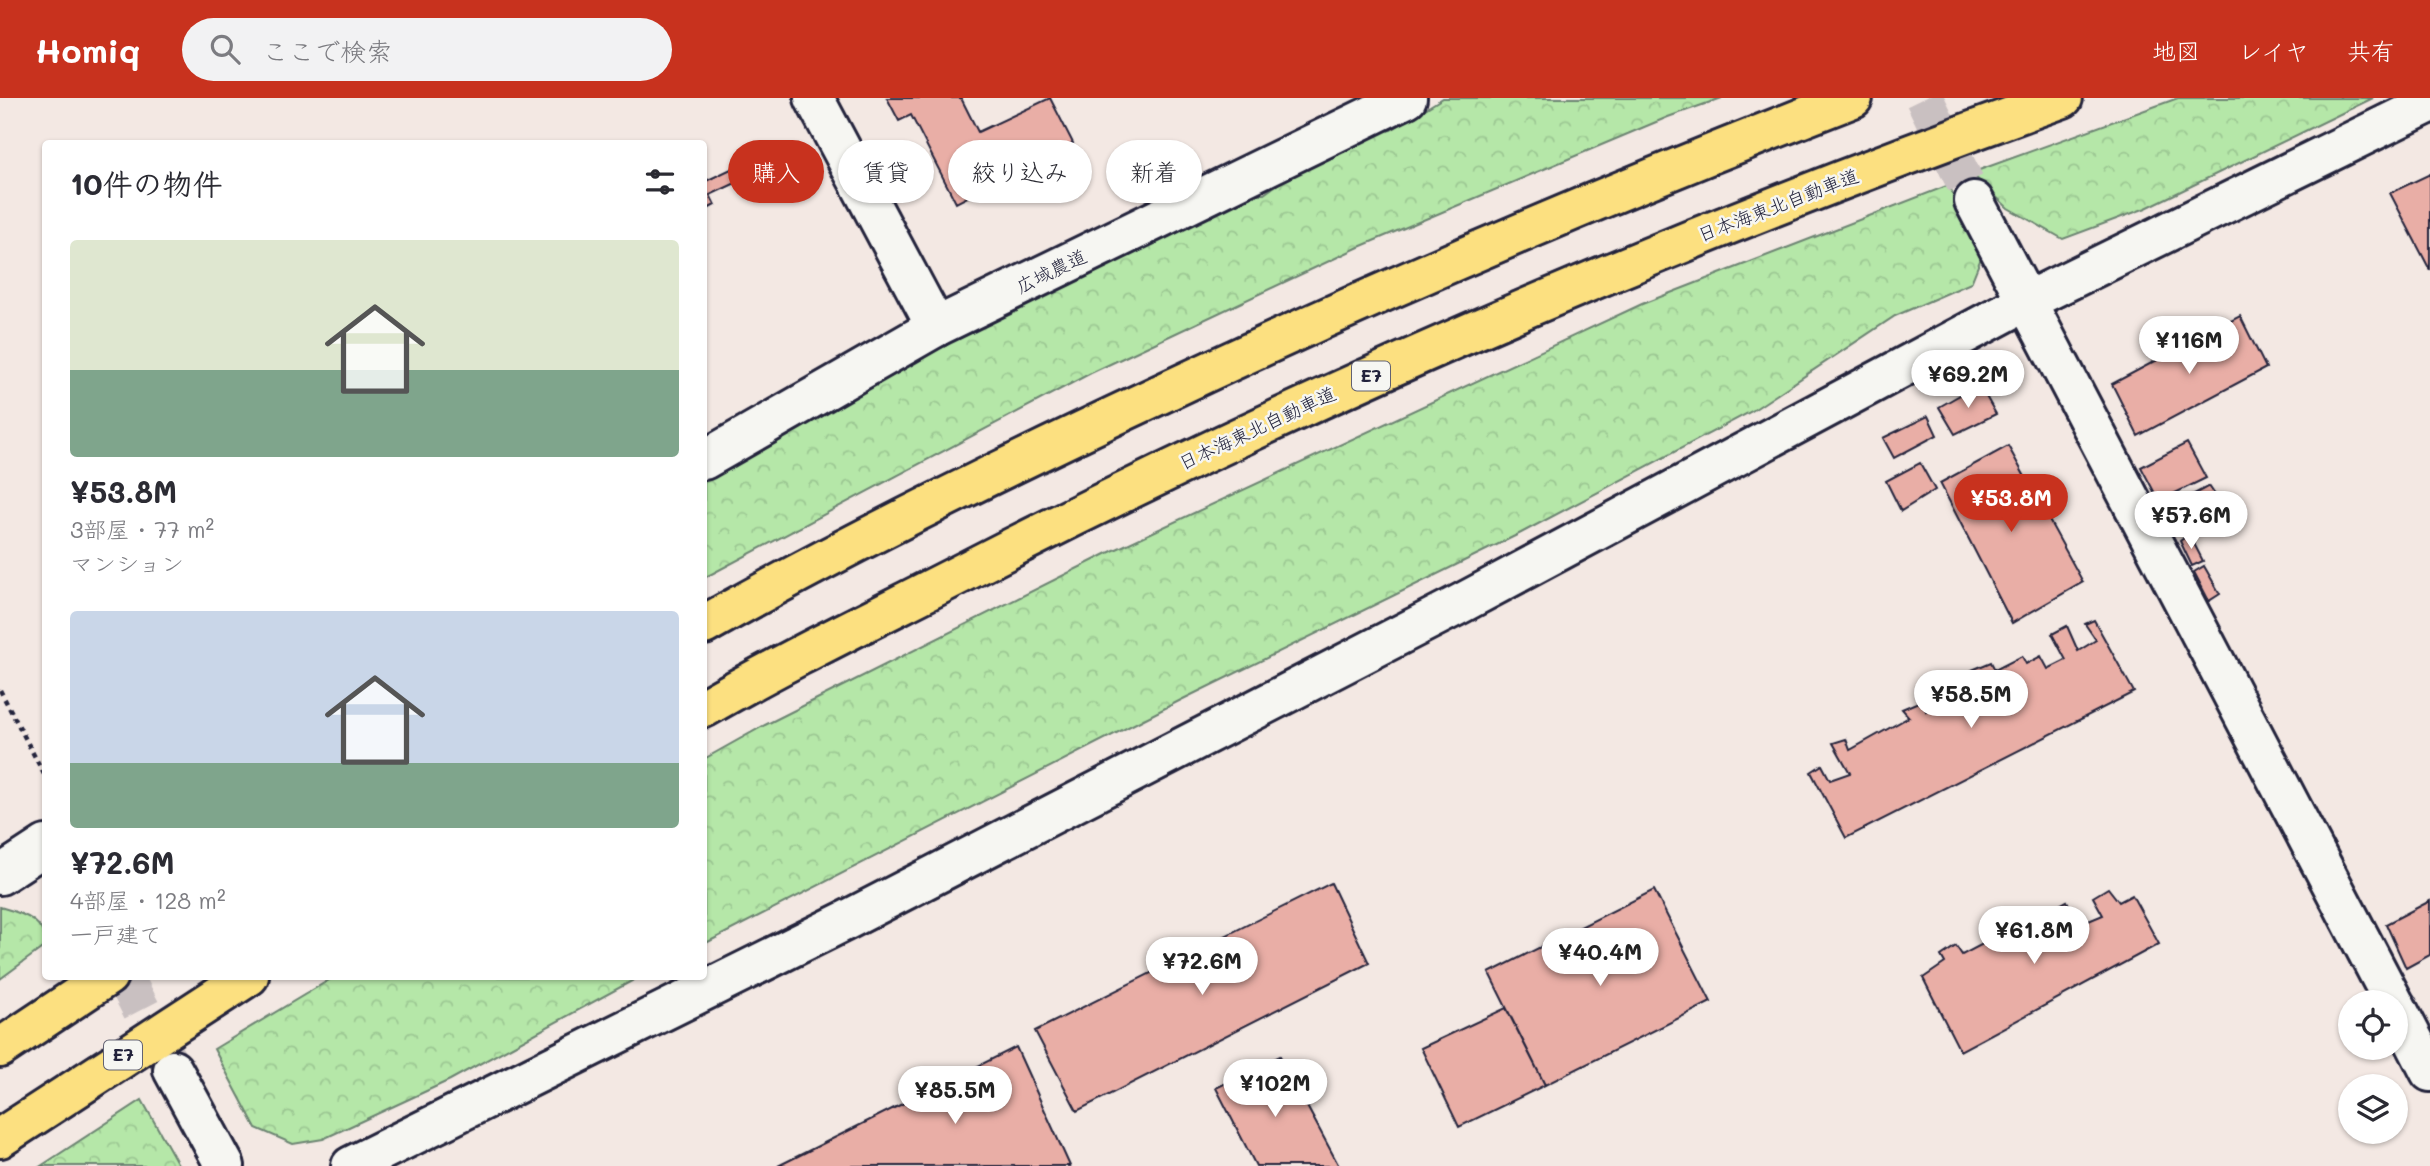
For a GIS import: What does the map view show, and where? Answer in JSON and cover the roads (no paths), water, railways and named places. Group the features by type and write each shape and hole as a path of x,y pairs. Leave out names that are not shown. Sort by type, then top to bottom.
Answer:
{"highway":[{"path":"707,623 971,484 1317,320 1635,183 1853,98"},
{"name":"日本海東北自動車道","path":"707,706 1084,511 1338,390 1680,243 1909,153 2063,98"},
{"path":"0,1048 102,980"},
{"name":"E7","path":"0,1138 243,980"}],"street":[{"path":"814,98 936,327"},
{"name":"広域農道","path":"707,458 936,327 1407,98"},
{"path":"351,1166 847,920 1399,636 2025,302 2430,103"},
{"path":"1974,201 2387,990"},
{"path":"0,875 42,848"},
{"path":"2408,1030 2430,1072"},
{"path":"173,1070 225,1166"}],"tunnel":[{"path":"1924,98 1974,201"},
{"path":"126,980 170,1065"}]}
